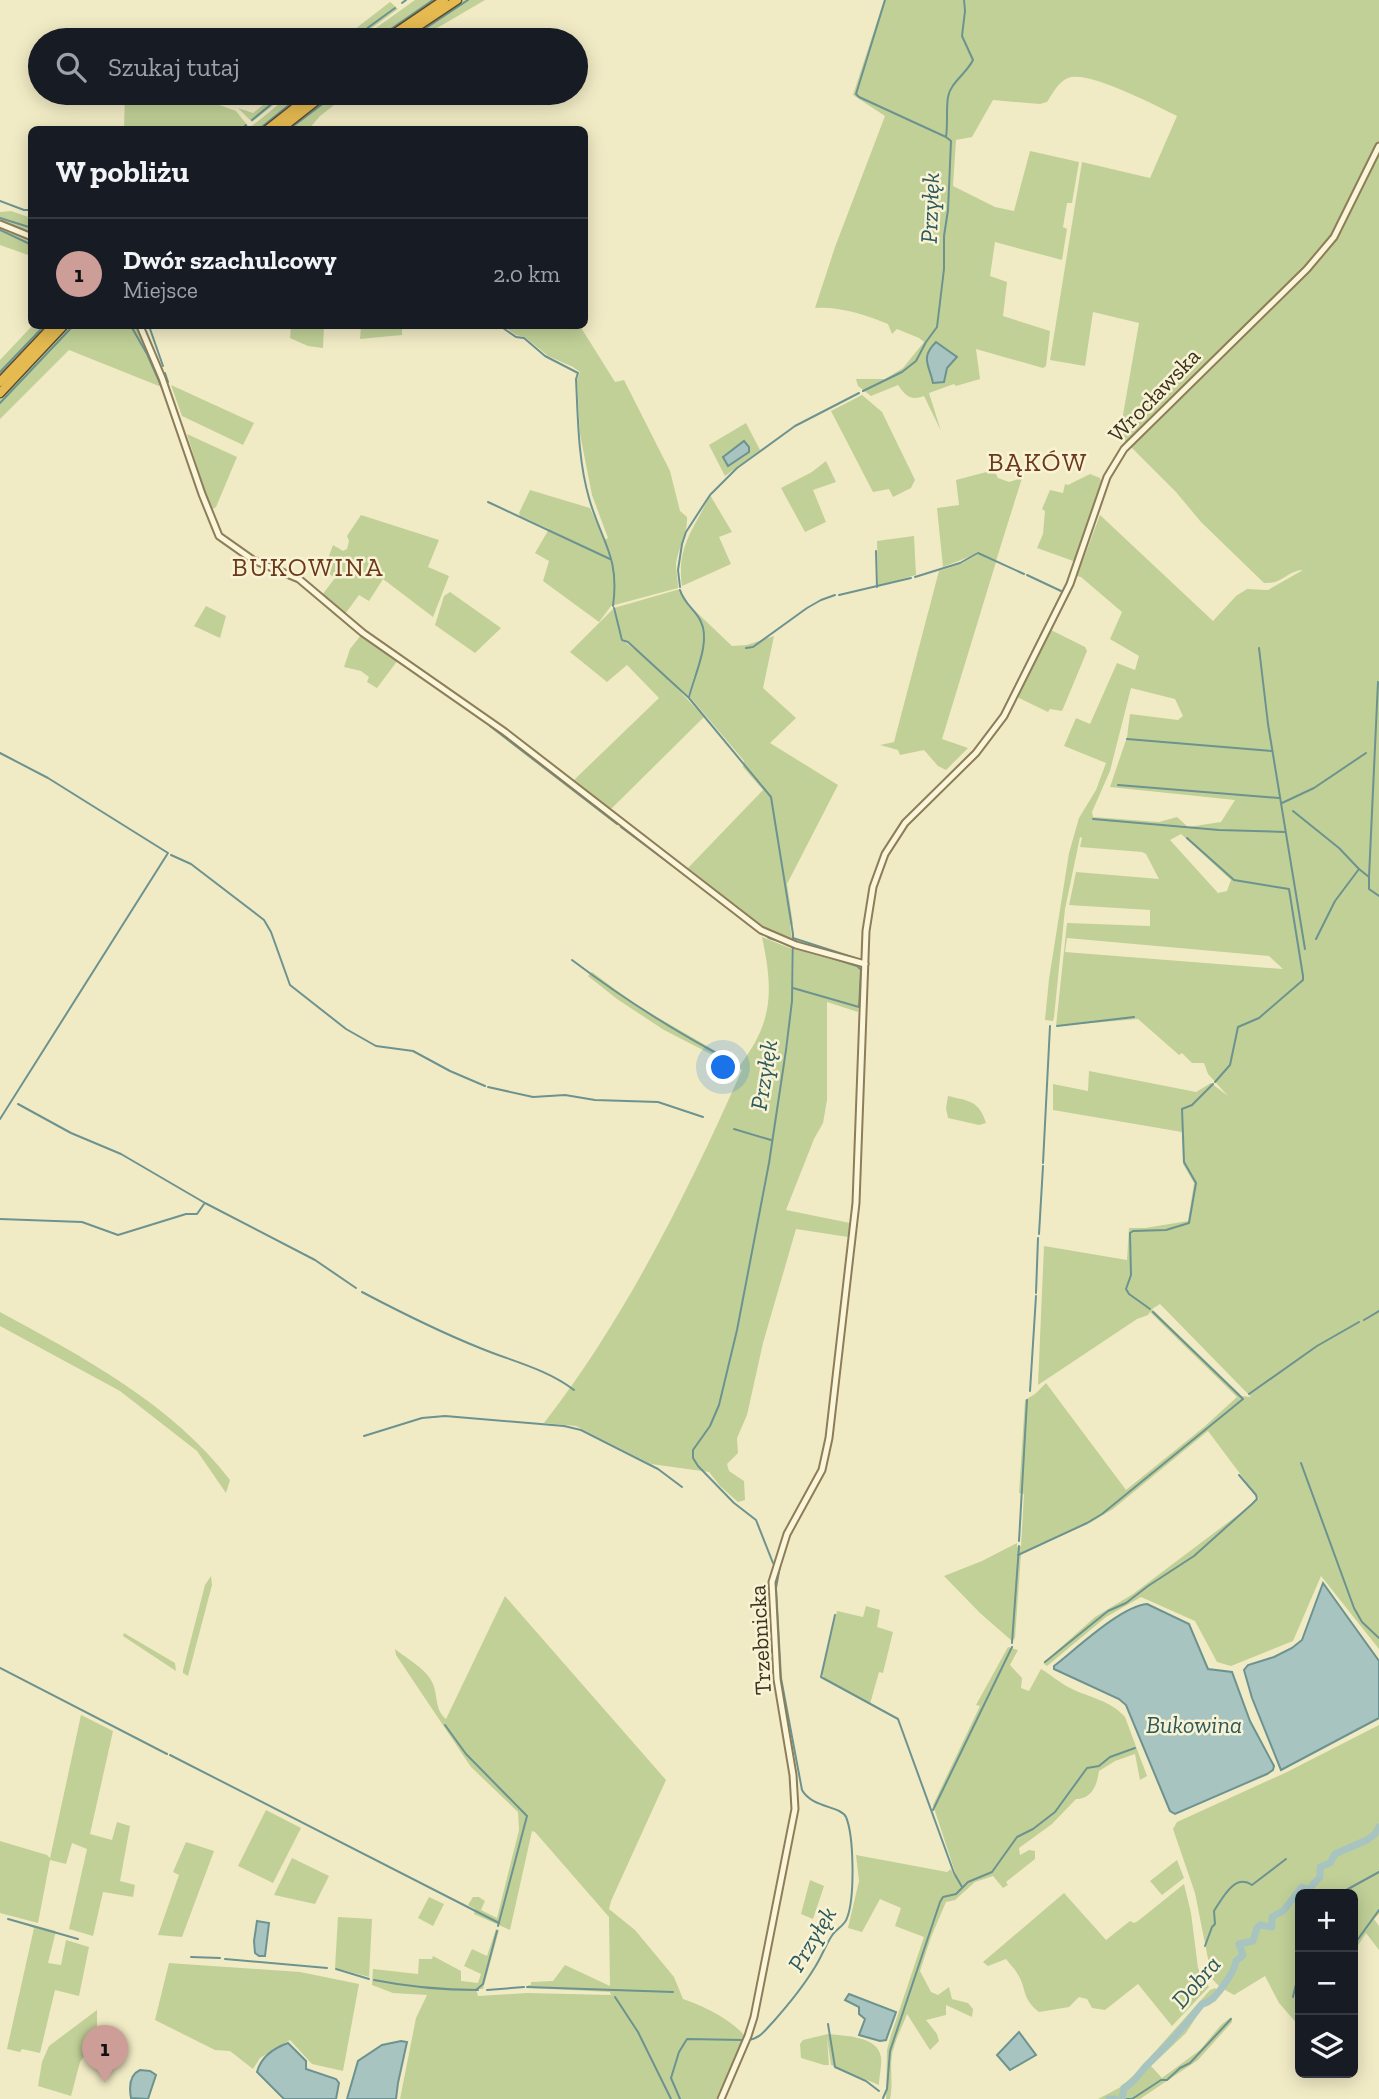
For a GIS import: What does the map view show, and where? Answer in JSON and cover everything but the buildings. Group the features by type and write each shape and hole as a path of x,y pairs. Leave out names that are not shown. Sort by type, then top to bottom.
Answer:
{"highway":[{"path":"403,28 444,0"},
{"path":"415,28 457,0"},
{"path":"272,126 299,105"},
{"path":"284,126 311,105"},
{"path":"0,382 50,329"},
{"path":"0,393 60,329"}],"street":[{"name":"Wrocławska","path":"864,964 870,899 886,855 911,815 970,759 1004,716 1077,567 1107,477 1124,449 1307,269 1334,237 1379,146"},
{"path":"0,224 28,235"},
{"path":"141,329 219,536 253,560 299,579 363,633 505,732 761,930 793,944 864,964"},
{"name":"Trzebnicka","path":"721,2099 754,2017 794,1810 793,1775 775,1663 772,1593 776,1564 787,1534 817,1482 825,1461 856,1203 864,964"}],"green space":[{"path":"388,0 398,9 372,28 356,28 390,2"},
{"path":"415,0 436,0 395,28 376,28"},
{"path":"464,0 485,0 437,28 423,28"},
{"path":"884,0 963,0 964,7 965,0 1379,0 1379,1649 1321,1576 1293,1641 1231,1666 1217,1662 1195,1621 1141,1597 1106,1617 1047,1666 1043,1663 1095,1617 1133,1594 1259,1499 1208,1431 1113,1509 1090,1523 1021,1554 1015,1638 1012,1641 944,1576 1017,1543 1017,1547 1021,1546 1024,1494 1019,1493 1025,1400 1046,1383 1126,1490 1237,1397 1150,1312 1038,1385 1044,1246 1127,1260 1129,1228 1188,1221 1194,1183 1183,1164 1182,1132 1053,1110 1053,1084 1088,1091 1089,1071 1196,1092 1211,1083 1228,1096 1208,1074 1204,1063 1192,1063 1182,1053 1179,1055 1138,1019 1056,1026 1067,923 1150,926 1150,910 1069,905 1076,872 1159,879 1146,854 1142,852 1080,847 1080,837 1065,909 1054,1017 1053,1021 1045,1020 1069,853 1079,818 1096,790 1106,763 1064,746 1076,718 1090,724 1117,663 1135,670 1139,656 1110,639 1122,612 1077,576 1100,515 1213,621 1236,596 1247,589 1268,590 1303,570 1276,582 1264,583 1201,522 1176,492 1124,440 1120,432 1139,323 1093,312 1085,366 1050,360 1082,162 1150,178 1177,116 1106,84 1091,79 1068,78 1056,88 1047,102 1040,104 993,100 972,137 956,140 953,186 995,207 1014,211 1030,151 1079,162 1072,203 1067,203 1063,227 1067,229 1062,260 995,242 990,276 1007,282 1003,316 1050,331 1046,366 1043,368 976,349 980,379 929,393 941,431 924,396 909,396 898,385 871,396 858,386 856,379 885,379 903,368 924,342 897,329 892,334 888,324 862,314 833,308 815,308 835,247 885,116 853,95","holes":["1131,688 1175,699 1183,716 1178,720 1130,714 1127,737 1110,787 1235,800 1221,822 1188,827 1177,817 1159,822 1093,817 1092,812 1110,771","1181,834 1231,880 1227,891 1218,893 1170,840","1067,938 1269,956 1283,969 1065,952","1160,1304 1251,1397 1242,1396 1152,1309"]},
{"path":"125,105 219,105 236,111 248,126 124,126"},
{"path":"263,105 273,105 252,122 238,108 253,113"},
{"path":"278,105 291,105 264,126 252,126"},
{"path":"318,105 334,105 312,126 291,126"},
{"path":"11,211 28,217 28,232 0,220 0,212"},
{"path":"0,227 28,238 28,255 0,245"},
{"path":"29,329 44,329 0,376 0,360"},
{"path":"66,329 138,329 162,385 69,350 0,419 0,399"},
{"path":"291,329 324,329 323,348 308,346 290,338"},
{"path":"361,329 402,329 402,335 360,339"},
{"path":"507,329 582,329 615,382 624,380 670,471 680,511 687,517 676,564 678,588 611,606 599,622 543,581 549,561 535,553 549,529 520,516 519,513 530,490 590,508 604,540 608,538 592,495 580,434 577,380 580,372 548,356 525,337"},
{"path":"171,385 254,423 243,445 182,416"},
{"path":"862,395 882,412 915,480 911,488 893,497 889,489 873,492 831,411"},
{"path":"746,423 760,450 725,476 709,445"},
{"path":"187,434 237,457 216,507 211,510"},
{"path":"826,461 836,482 813,490 826,522 805,532 781,488 812,472"},
{"path":"994,470 998,478 1009,482 1022,478 996,561 979,553 943,567 937,508 959,505 956,480"},
{"path":"1090,474 1101,481 1076,562 1037,548 1043,534 1045,511 1042,509 1050,490 1063,493 1065,484"},
{"path":"710,495 732,532 719,537 731,564 682,586 684,548"},
{"path":"361,515 439,540 428,567 449,576 433,617 383,579 369,601 359,595 345,614 322,595 335,578 324,570 333,545 343,551 347,549 347,536"},
{"path":"914,536 916,575 878,586 877,541"},
{"path":"979,554 996,562 942,739 968,748 946,770 938,766 924,750 900,755 898,750 880,745 894,742 939,571"},
{"path":"680,589 690,606 732,646 747,645 774,636 763,688 796,718 770,743 838,785 787,884 793,924 790,925 792,938 764,928 688,868 763,790 743,767 744,761 690,697 695,673 688,696 673,684 704,717 610,810 574,780 659,698 627,665 607,682 570,652 613,609 622,640 640,653 623,639 614,608"},
{"path":"450,592 501,628 475,653 435,625 444,596"},
{"path":"206,606 226,616 220,638 194,626"},
{"path":"1051,630 1085,647 1087,651 1062,711 1050,709 1048,712 1017,697"},
{"path":"361,635 398,660 377,688 367,682 369,677 361,671 344,667 350,649"},
{"path":"762,937 792,949 793,991 794,949 856,966 860,971 858,1012 827,1002 827,1100 823,1123 786,1210 850,1223 848,1237 796,1229 763,1343 747,1415 737,1438 738,1453 727,1464 729,1471 744,1481 745,1500 738,1502 709,1472 651,1464 576,1426 544,1423 629,1297 700,1162 742,1070 664,1030 588,976 592,972 636,1005 740,1065 759,1034 768,1004 768,973"},
{"path":"948,1096 976,1106 986,1123 979,1125 948,1118"},
{"path":"0,1312 94,1365 154,1405 207,1453 230,1480 226,1493 197,1451 120,1391 0,1326"},
{"path":"211,1576 212,1585 188,1676 183,1670 205,1585"},
{"path":"505,1596 666,1780 609,1909 635,1930 674,1977 683,1999 725,2019 745,2036 716,2099 400,2099 416,2018 427,1995 393,1993 372,1985 373,1969 418,1974 419,1959 432,1959 433,1956 461,1971 461,1981 478,1983 481,1974 464,1966 472,1949 487,1956 496,1929 499,1930 483,1989 476,1989 478,1996 527,1993 611,1995 610,1992 529,1988 531,1982 553,1981 565,1965 610,1986 609,1917 535,1832 532,1831 510,1930 474,1914 475,1909 468,1905 473,1897 479,1897 485,1901 481,1910 497,1918 519,1830 518,1812 471,1767 396,1655 395,1649 422,1669 430,1679 438,1707 446,1719"},
{"path":"866,1606 880,1610 877,1627 893,1632 883,1673 879,1672 870,1704 824,1678 822,1673 837,1611 863,1617"},
{"path":"124,1633 175,1663 176,1671 123,1636"},
{"path":"1008,1647 1018,1650 1010,1665 1022,1678 1021,1688 1029,1691 1041,1669 1070,1688 1119,1711 1125,1717 1147,1776 1140,1780 1135,1754 1115,1761 1099,1771 1090,1794 1076,1799 1052,1824 1019,1848 1020,1855 1029,1850 1035,1851 1035,1859 1006,1882 1008,1885 1003,1888 993,1876 975,1882 955,1900 946,1902 920,1971 931,1992 938,1995 949,1987 952,1999 968,2003 973,2009 972,2017 946,2005 946,2015 926,2020 939,2041 930,2050 907,2014 892,2053 891,2093 890,2099 886,2099 887,2050 924,1937 895,1926 901,1908 880,1899 862,1932 848,1928 859,1881 856,1855 947,1872 951,1869 954,1876 956,1875 933,1805 980,1706 976,1705"},
{"path":"81,1715 113,1731 90,1834 112,1840 117,1822 130,1826 120,1881 135,1885 133,1897 103,1892 93,1936 69,1929 87,1849 72,1843 66,1864 50,1860 38,1923 0,1913 0,1841 50,1858"},
{"path":"1379,1725 1379,1914 1374,1919 1379,1926 1379,1950 1366,1933 1358,1945 1358,1889 1295,1889 1295,2021 1279,2003 1265,1976 1234,1995 1212,1979 1195,1893 1173,1829 1177,1822 1287,1772"},
{"path":"266,1810 301,1828 273,1883 238,1866"},
{"path":"186,1842 214,1851 182,1937 158,1935 179,1875 173,1872"},
{"path":"292,1858 329,1876 315,1904 274,1895"},
{"path":"1177,1860 1184,1878 1162,1895 1150,1881"},
{"path":"810,1880 824,1886 813,1919 801,1914"},
{"path":"1184,1884 1191,1913 1198,1968 1209,1987 1172,2026 1138,1984 1105,2010 1092,2008 1087,1999 1079,1997 1069,2007 1039,2012 1029,2002 1020,1978 1006,1959 988,1966 983,1962 1064,1893 1106,1940 1130,1921 1138,1921"},
{"path":"429,1897 444,1904 433,1926 418,1918"},
{"path":"338,1917 372,1919 369,1977 335,1968"},
{"path":"7,1918 56,1931 48,1963 61,1965 66,1940 89,1947 79,1996 55,1990 40,2053 7,2049 34,1928"},
{"path":"169,1963 300,1972 359,1984 343,2071 312,2064 290,2040 260,2058 253,2069 230,2051 215,2050 155,2020"},
{"path":"1215,1988 1220,1993 1216,2001 1202,2008 1186,2033 1151,2066 1162,2078 1200,2050 1231,2017 1232,2022 1198,2060 1140,2099 1098,2099 1119,2088 1133,2076 1210,1990"},
{"path":"97,2010 97,2039 80,2062 71,2096 38,2086 42,2062 49,2046"},
{"path":"828,2034 860,2038 879,2050 879,2085 831,2065 827,2038 829,2065 801,2058 800,2044 803,2040"}],"water":[{"path":"936,342 957,357 947,368 944,382 933,383 927,357"},
{"path":"744,441 749,452 728,466 723,457"},
{"name":"Bukowina","path":"1323,1583 1379,1661 1379,1718 1281,1770 1252,1698 1244,1670 1248,1665 1274,1657 1302,1640"},
{"name":"Bukowina","path":"1147,1604 1189,1624 1208,1669 1232,1672 1250,1721 1274,1766 1267,1774 1175,1814 1170,1811 1126,1705 1119,1699 1054,1669 1054,1666 1112,1620 1124,1612"},
{"path":"257,1921 269,1923 265,1956 255,1953"},
{"path":"849,1994 896,2012 886,2040 859,2035 865,2019 859,2014 859,2007 845,2000"},
{"path":"1019,2032 1036,2055 1010,2070 997,2055"},
{"path":"407,2042 396,2099 347,2099 358,2061 382,2045"},
{"path":"288,2043 306,2061 306,2069 336,2079 339,2083 336,2099 284,2099 257,2072 269,2054"},
{"path":"140,2070 156,2075 148,2099 131,2098 131,2082"}],"waterway":[{"path":"402,3 406,0"},
{"path":"392,28 433,0"},
{"path":"426,28 468,0"},
{"path":"885,0 856,94 946,137"},
{"name":"Przyłęk","path":"863,391 902,372 916,361 937,327 948,210 951,141 946,137 948,97 952,87 973,60 962,36 964,0"},
{"path":"368,28 395,8"},
{"path":"252,120 270,105"},
{"path":"263,126 289,105"},
{"path":"293,126 321,105"},
{"path":"0,201 28,210"},
{"path":"0,218 28,227"},
{"path":"0,230 28,243"},
{"path":"0,372 41,329"},
{"path":"0,403 70,329"},
{"path":"133,329 163,390"},
{"path":"150,329 163,366"},
{"path":"504,329 516,337 524,338 545,356 578,373 577,409 583,469 589,498 612,561 613,606"},
{"path":"165,373 168,382"},
{"name":"Przyłęk","path":"680,587 678,570 682,544 686,532 710,495 737,468 795,426 859,393"},
{"path":"488,502 610,559"},
{"path":"876,551 877,587"},
{"path":"915,577 960,563 978,553 1024,574"},
{"path":"1027,575 1061,591"},
{"path":"839,595 911,578"},
{"name":"Przyłęk","path":"680,590 704,630 701,659 689,697"},
{"path":"746,648 753,647 807,608 835,595"},
{"name":"Przyłęk","path":"614,608 622,640 628,642 689,698 771,797 793,934 792,1001 769,1163 737,1330 719,1405 710,1426 693,1450 693,1458 734,1503 756,1520 773,1563"},
{"path":"1259,648 1268,724 1305,949"},
{"path":"1369,877 1378,682"},
{"path":"490,726 617,824"},
{"path":"1127,739 1272,751"},
{"path":"0,753 48,778 168,853 0,1119"},
{"path":"1282,803 1314,788 1366,753"},
{"path":"1118,785 1279,798"},
{"path":"1293,811 1339,848 1359,869 1335,901 1316,939"},
{"path":"1093,819 1219,830 1285,832"},
{"path":"621,827 769,938 857,966 861,970 859,1007 793,988"},
{"path":"1187,838 1234,880 1289,889 1303,976 1303,980 1259,1018 1238,1027 1230,1065 1215,1082"},
{"path":"171,855 191,864 264,920 290,985 346,1029 376,1046 413,1051 485,1086"},
{"path":"1359,869 1369,877 1369,889 1379,896"},
{"path":"793,938 855,958"},
{"path":"572,960 649,1014 731,1061"},
{"path":"1057,1026 1134,1017"},
{"path":"1043,1163 1050,1026"},
{"path":"1150,1309 1126,1289 1131,1275 1130,1233 1166,1230 1189,1223 1196,1183 1184,1162 1182,1109 1192,1105 1213,1084"},
{"path":"488,1087 533,1097 565,1095 595,1100 658,1102 703,1117"},
{"path":"18,1104 71,1133 121,1154 205,1203 315,1260 356,1288"},
{"path":"734,1129 771,1140"},
{"path":"1039,1234 1043,1166"},
{"path":"0,1219 82,1222 118,1235 186,1214 197,1214 204,1204"},
{"path":"1036,1293 1038,1238"},
{"path":"362,1292 450,1335 541,1371 574,1390"},
{"path":"1030,1391 1036,1296"},
{"path":"1364,1320 1379,1311"},
{"path":"1018,1555 1102,1514 1243,1399 1153,1312"},
{"path":"1249,1394 1317,1346 1359,1322"},
{"path":"1019,1541 1027,1400"},
{"path":"364,1436 422,1418 445,1416 564,1426 581,1430 658,1469 682,1487"},
{"path":"1301,1463 1354,1608 1362,1622 1379,1638"},
{"path":"1045,1662 1108,1611 1126,1603 1194,1556 1252,1504 1257,1499 1256,1495 1239,1475"},
{"path":"1012,1643 1019,1546"},
{"name":"Przyłęk","path":"748,2040 762,2034 790,2002 833,1934 845,1923 850,1909 852,1882 851,1838 846,1817 843,1813 812,1800 802,1790 781,1678 776,1588 780,1566"},
{"path":"835,1615 821,1677 898,1719 954,1873 962,1887"},
{"path":"933,1810 1012,1647"},
{"path":"0,1668 167,1754"},
{"path":"445,1725 466,1754 527,1816 498,1926"},
{"path":"883,2098 887,2089 890,2051 943,1897 956,1894 968,1882 992,1872 1017,1837 1033,1829 1055,1812 1087,1768 1099,1766 1110,1757 1135,1748"},
{"path":"170,1755 499,1923"},
{"name":"Dobra","path":"1122,2099 1124,2088 1134,2081 1202,2004 1212,1999 1223,1987 1236,1961 1243,1955 1239,1944 1253,1941 1260,1925 1272,1927 1272,1917 1283,1911 1302,1887 1308,1890 1320,1877 1320,1867 1330,1863 1335,1854 1367,1840 1379,1827"},
{"path":"1205,1946 1215,1924 1214,1911 1230,1888 1240,1882 1252,1885 1286,1859"},
{"path":"1348,1889 1379,1872"},
{"path":"1358,1939 1379,1910"},
{"path":"8,1919 78,1939"},
{"path":"476,1990 483,1984 497,1931"},
{"path":"191,1957 220,1958"},
{"path":"225,1959 327,1968"},
{"path":"336,1969 369,1979"},
{"path":"374,1980 426,1988 478,1990"},
{"path":"487,1990 524,1987"},
{"path":"527,1987 673,1992"},
{"path":"1293,1997 1295,1988"},
{"path":"615,1997 638,2032 671,2099"},
{"path":"1126,2099 1132,2099 1161,2080 1167,2080 1190,2063 1231,2019"},
{"path":"828,2024 835,2067 866,2081 879,2091"},
{"name":"Przyłęk","path":"680,2099 671,2078 679,2052 687,2039 743,2040"},
{"name":"Dobra","path":"1109,2099 1115,2099"}],"place":[{"name":"Dwór szachulcowy","path":"105,2083"}],"district":[{"name":"BĄKÓW","path":"1038,462"},
{"name":"BUKOWINA","path":"308,567"}]}
